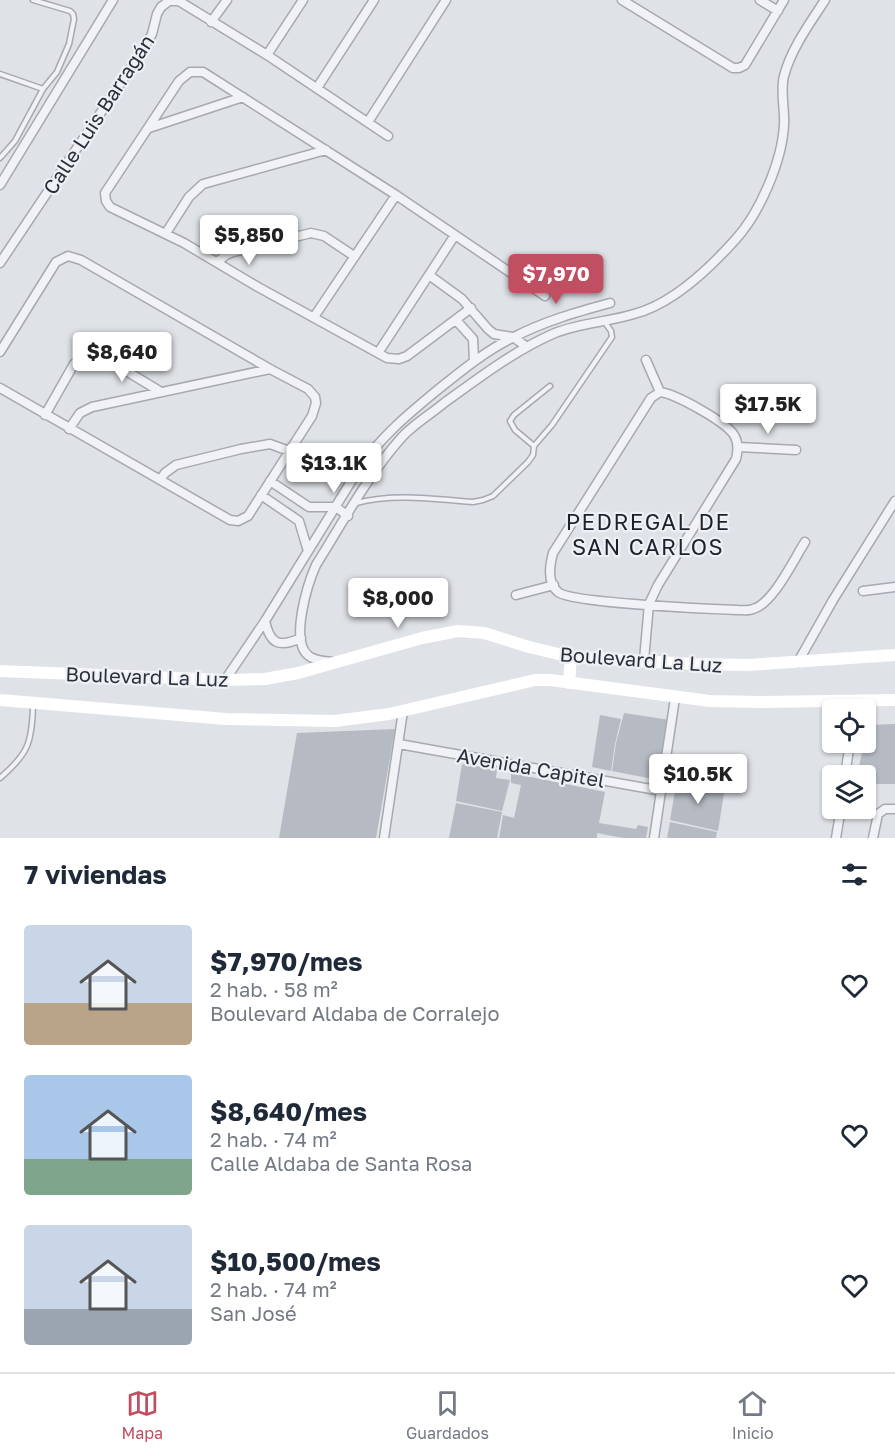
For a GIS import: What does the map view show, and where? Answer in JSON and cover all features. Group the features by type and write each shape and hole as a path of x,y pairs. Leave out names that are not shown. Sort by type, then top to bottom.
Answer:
{"main road":[{"name":"Boulevard La Luz","path":"0,671 225,680 284,676 422,638 458,631 484,633 571,657 748,665 895,655"},
{"path":"569,683 571,657"},
{"path":"0,666 25,671"},
{"name":"Boulevard La Luz","path":"0,700 266,721 335,721 403,711 535,680 675,698 822,704"},
{"name":"Boulevard La Luz","path":"876,702 895,700"}],"street":[{"path":"0,185 113,0"},
{"path":"211,22 227,0"},
{"path":"267,56 303,0"},
{"path":"317,88 374,0"},
{"path":"368,122 446,0"},
{"path":"622,0 733,68 739,69 745,65 784,0"},
{"path":"760,0 778,11"},
{"path":"336,662 317,660 304,650 301,638 308,583 316,565 389,454 404,435 483,374 555,333 636,314 655,306 672,296 705,270 737,238 764,197 779,157 783,135 784,76 806,29 825,0"},
{"name":"Calle Luis Barragán","path":"0,262 140,54 152,34 157,14 161,7 169,2 179,1 186,4 388,136"},
{"path":"471,308 407,356 393,360 166,233 110,207 105,193 179,81 190,72 203,72 396,195 545,296"},
{"path":"148,128 243,97"},
{"path":"166,233 189,197 203,184 326,150"},
{"path":"314,317 396,195"},
{"path":"217,262 233,252 310,233 324,236 354,256"},
{"path":"378,353 455,235"},
{"path":"0,352 56,262 68,256 81,260 270,369 308,388 315,397 316,403 312,416 248,516 238,521 230,520 0,388"},
{"path":"429,275 471,308 494,334 513,337 527,347"},
{"path":"225,680 265,621 376,444 396,424 474,362 513,337 570,314 610,303"},
{"path":"456,320 473,339 474,362"},
{"path":"473,339 488,329"},
{"path":"45,415 74,364 86,355 100,355 161,392"},
{"path":"646,360 660,392"},
{"path":"69,429 77,417 88,409 270,369"},
{"path":"644,660 649,604 672,561 736,459 738,447 736,438 728,427 672,394 660,392 651,398 554,553 550,564 554,585 558,592 577,599 649,604 738,610 753,609 763,604 774,591 804,542"},
{"path":"160,480 176,465 241,449 270,444 289,451"},
{"path":"738,447 796,450"},
{"path":"270,481 309,507 336,507 348,516"},
{"path":"261,495 299,521 308,551"},
{"path":"798,662 827,609 895,501"},
{"path":"299,521 309,507"},
{"path":"516,595 554,585"},
{"path":"863,591 895,587"},
{"path":"265,621 267,631 274,641 287,644 301,638"},
{"path":"654,838 675,698"},
{"path":"384,838 403,711"},
{"name":"Avenida Capitel","path":"399,744 662,791"},
{"path":"873,838 878,814 885,809 895,809"},
{"path":"836,838 839,819"}],"lane":[{"path":"0,159 15,141 43,88 57,72 69,44 74,20 70,12 33,0"},
{"path":"0,74 43,88"},
{"path":"356,503 391,497 473,502 493,496 528,462 533,455 534,446 552,425 612,337 604,321"},
{"path":"534,446 514,430 510,421 514,415 550,386"},
{"path":"0,778 26,751 30,740 33,702"}],"building":[{"path":"624,713 670,720 658,780 612,771"},
{"path":"600,715 621,719 611,771 592,767"},
{"path":"895,724 895,784 876,784 876,765 859,765 862,753 876,753 876,725"},
{"path":"395,729 376,838 279,838 297,733"},
{"path":"462,764 497,769 496,778 510,780 502,811 456,801"},
{"path":"511,773 605,792 599,823 636,829 638,825 648,827 646,838 623,838 597,833 597,838 499,838 503,815 514,818 521,785 511,783"},
{"path":"682,780 725,787 718,831 670,820 676,785 681,786"},
{"path":"456,803 502,812 497,838 449,838"},
{"path":"670,822 717,832 716,838 667,838"}],"district":[{"name":"PEDREGAL DE SAN CARLOS","path":"648,534"}]}
